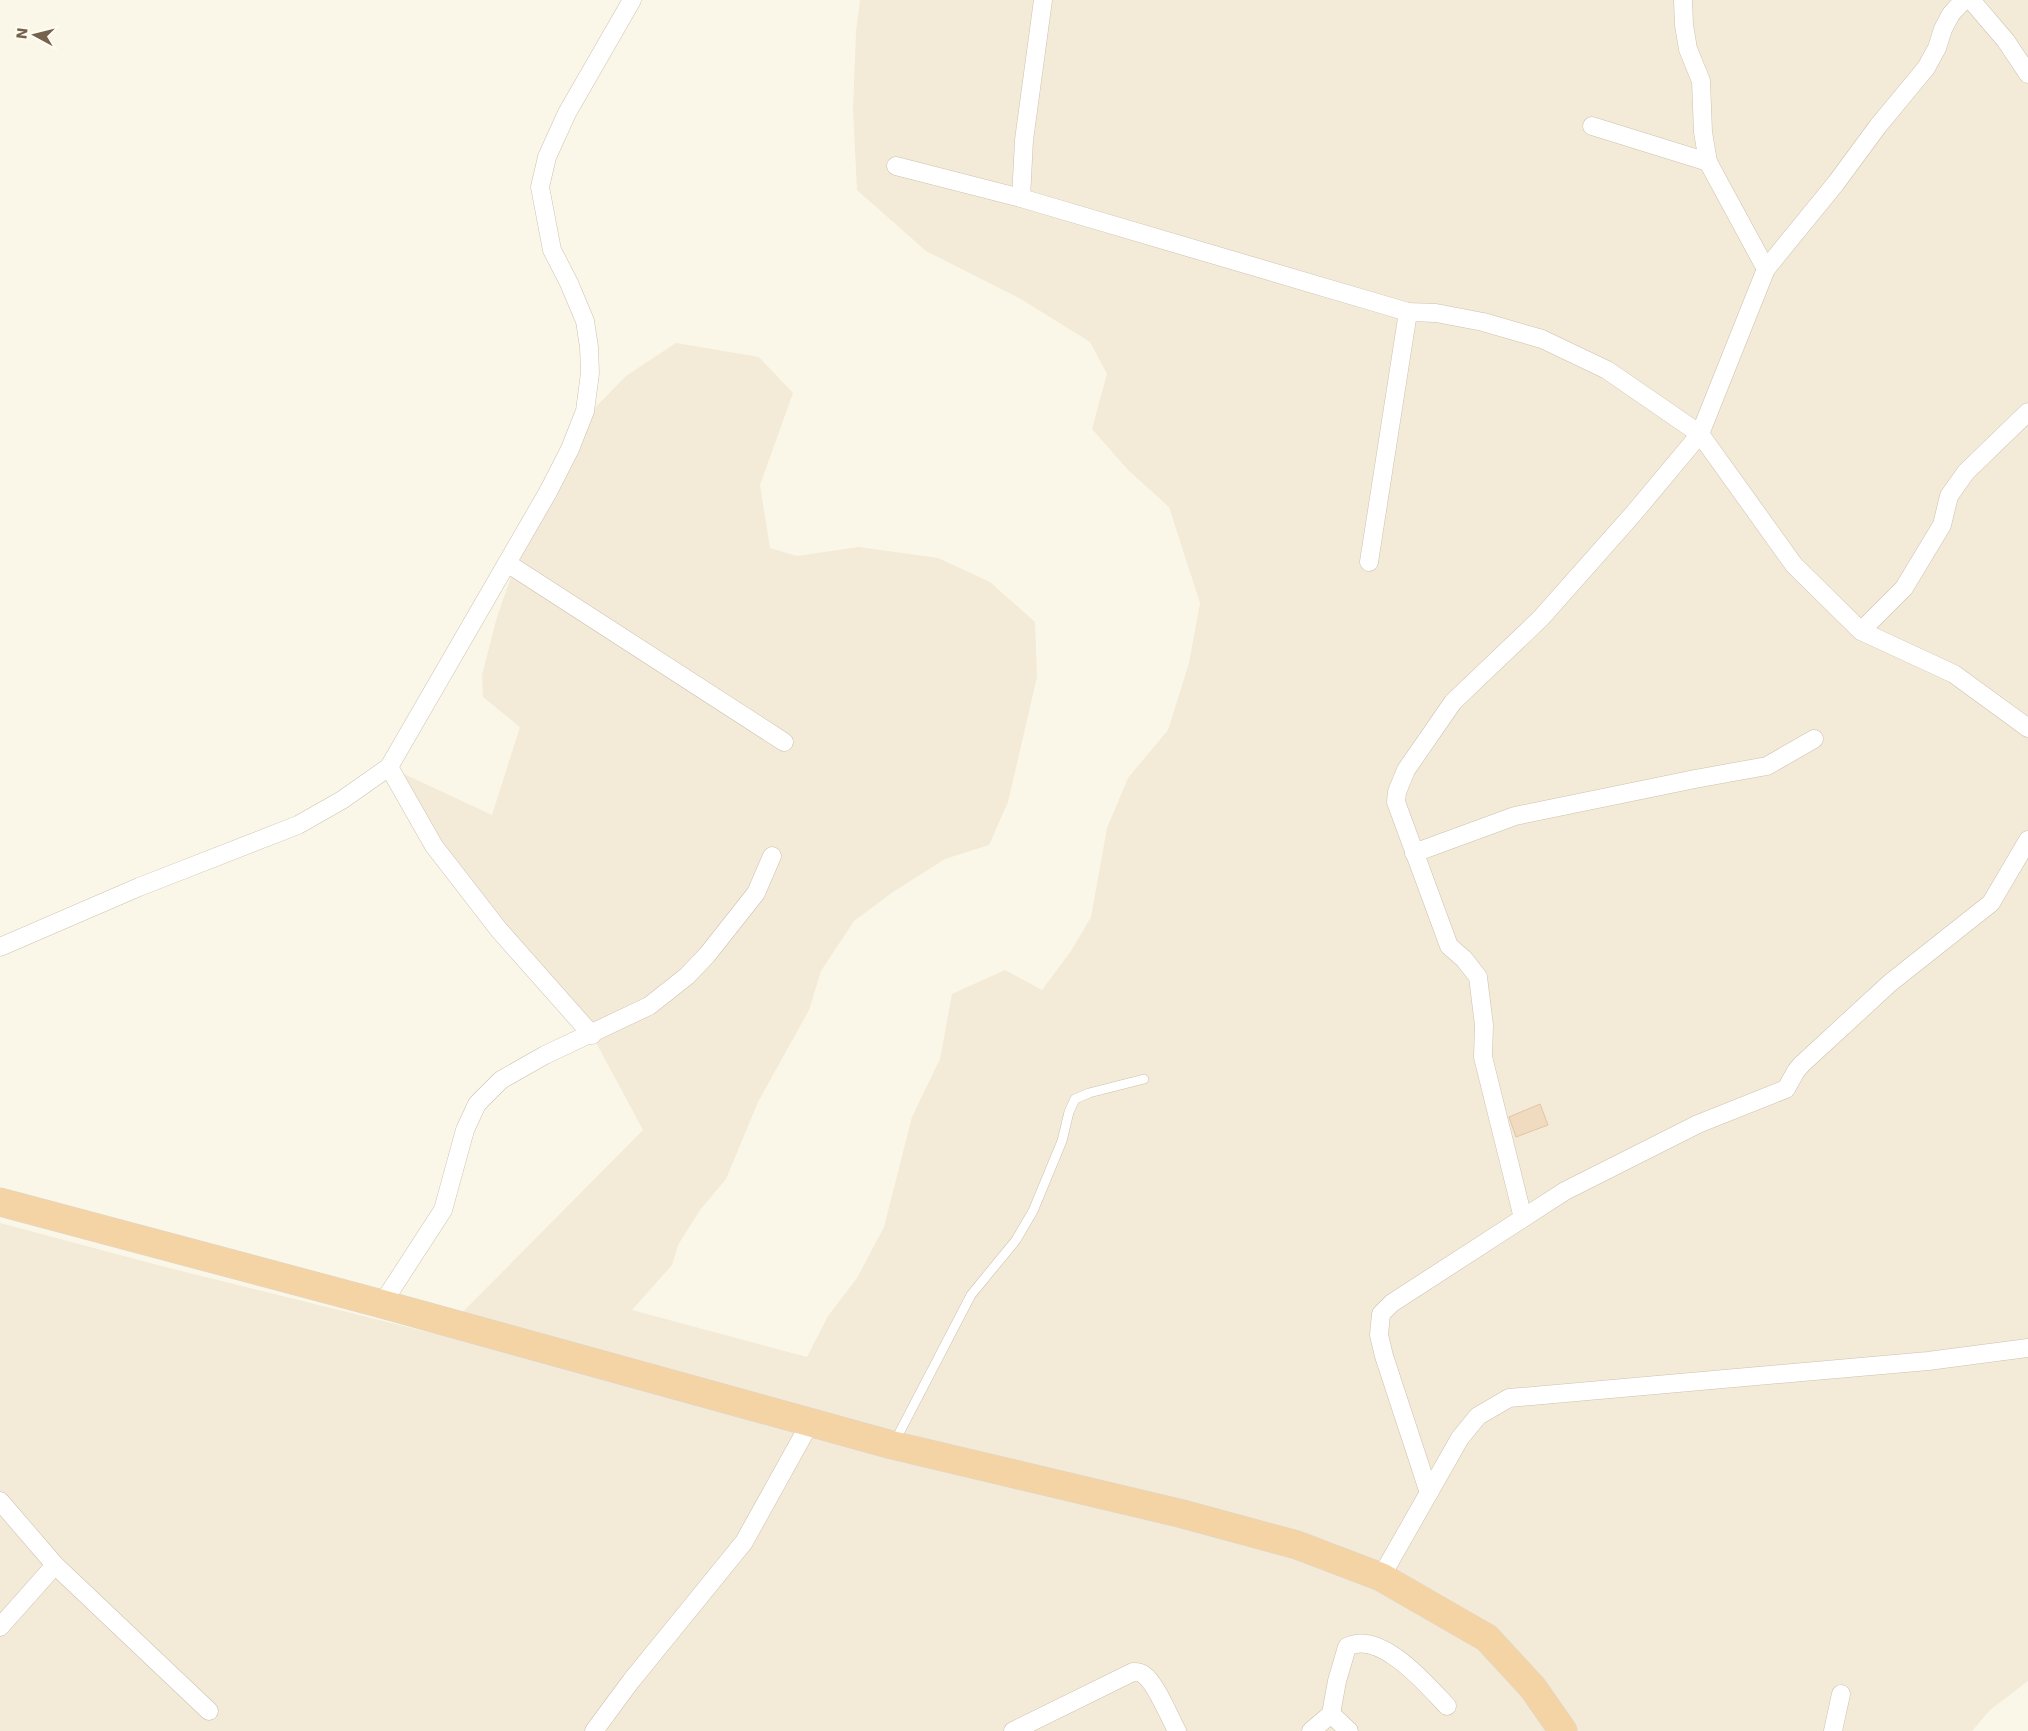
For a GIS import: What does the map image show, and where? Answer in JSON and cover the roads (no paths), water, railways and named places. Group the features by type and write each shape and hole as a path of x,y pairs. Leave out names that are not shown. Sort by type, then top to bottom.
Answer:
{"highway":[{"path":"0,1202 382,1304 892,1445 1206,1520 1297,1545 1382,1577 1487,1638 1533,1688 1563,1731"}],"street":[{"path":"0,946 139,887 298,825 342,800 389,768 548,492 570,449 585,410 590,373 585,321 569,282 552,250 540,187 547,157 567,113 632,0"},
{"path":"1021,198 1024,140 1044,0"},
{"path":"1683,0 1684,25 1688,49 1701,81 1702,123 1708,162 1766,269"},
{"path":"1523,1218 1483,1057 1484,1025 1478,977 1464,959 1449,946 1396,802 1397,792 1406,770 1453,702 1541,618 1634,513 1700,434 1766,269 1926,68 1937,48 1943,29 1951,14 1964,0"},
{"path":"1971,0 2006,41 2028,74"},
{"path":"1592,126 1708,162"},
{"path":"896,166 1021,198 1408,312 1436,313 1483,322 1542,339 1607,370 1700,434 1794,565 1862,631 1954,674 2028,728"},
{"path":"1369,562 1408,312"},
{"path":"1862,631 1904,588 1942,525 1950,496 1966,472 2028,412"},
{"path":"507,563 784,742"},
{"path":"1414,853 1515,816 1767,766 1814,739"},
{"path":"389,768 434,846 499,930 592,1034"},
{"path":"1429,1493 1384,1356 1379,1335 1381,1314 1392,1303 1564,1191 1698,1124 1786,1090 1802,1064 1883,989 1991,903 2028,840"},
{"path":"382,1304 443,1210 465,1130 478,1104 501,1080 546,1055 649,1006 687,976 707,955 756,893 772,856"},
{"path":"1382,1577 1460,1438 1478,1416 1509,1398 1928,1361 2028,1348"},
{"path":"594,1731 631,1681 744,1542 810,1423"},
{"path":"0,1501 55,1565 209,1711"},
{"path":"0,1627 55,1565"},
{"path":"1311,1731 1331,1714 1346,1647 1355,1644 1365,1644 1383,1649 1402,1662 1447,1706"},
{"path":"1013,1731 1133,1672 1137,1672 1144,1674 1150,1681 1177,1731"},
{"path":"1833,1731 1841,1694"},
{"path":"1331,1714 1349,1731"}],"lane":[{"path":"892,1445 971,1295 1016,1240 1033,1211 1062,1141 1069,1112 1075,1099 1089,1093 1144,1079"}]}
